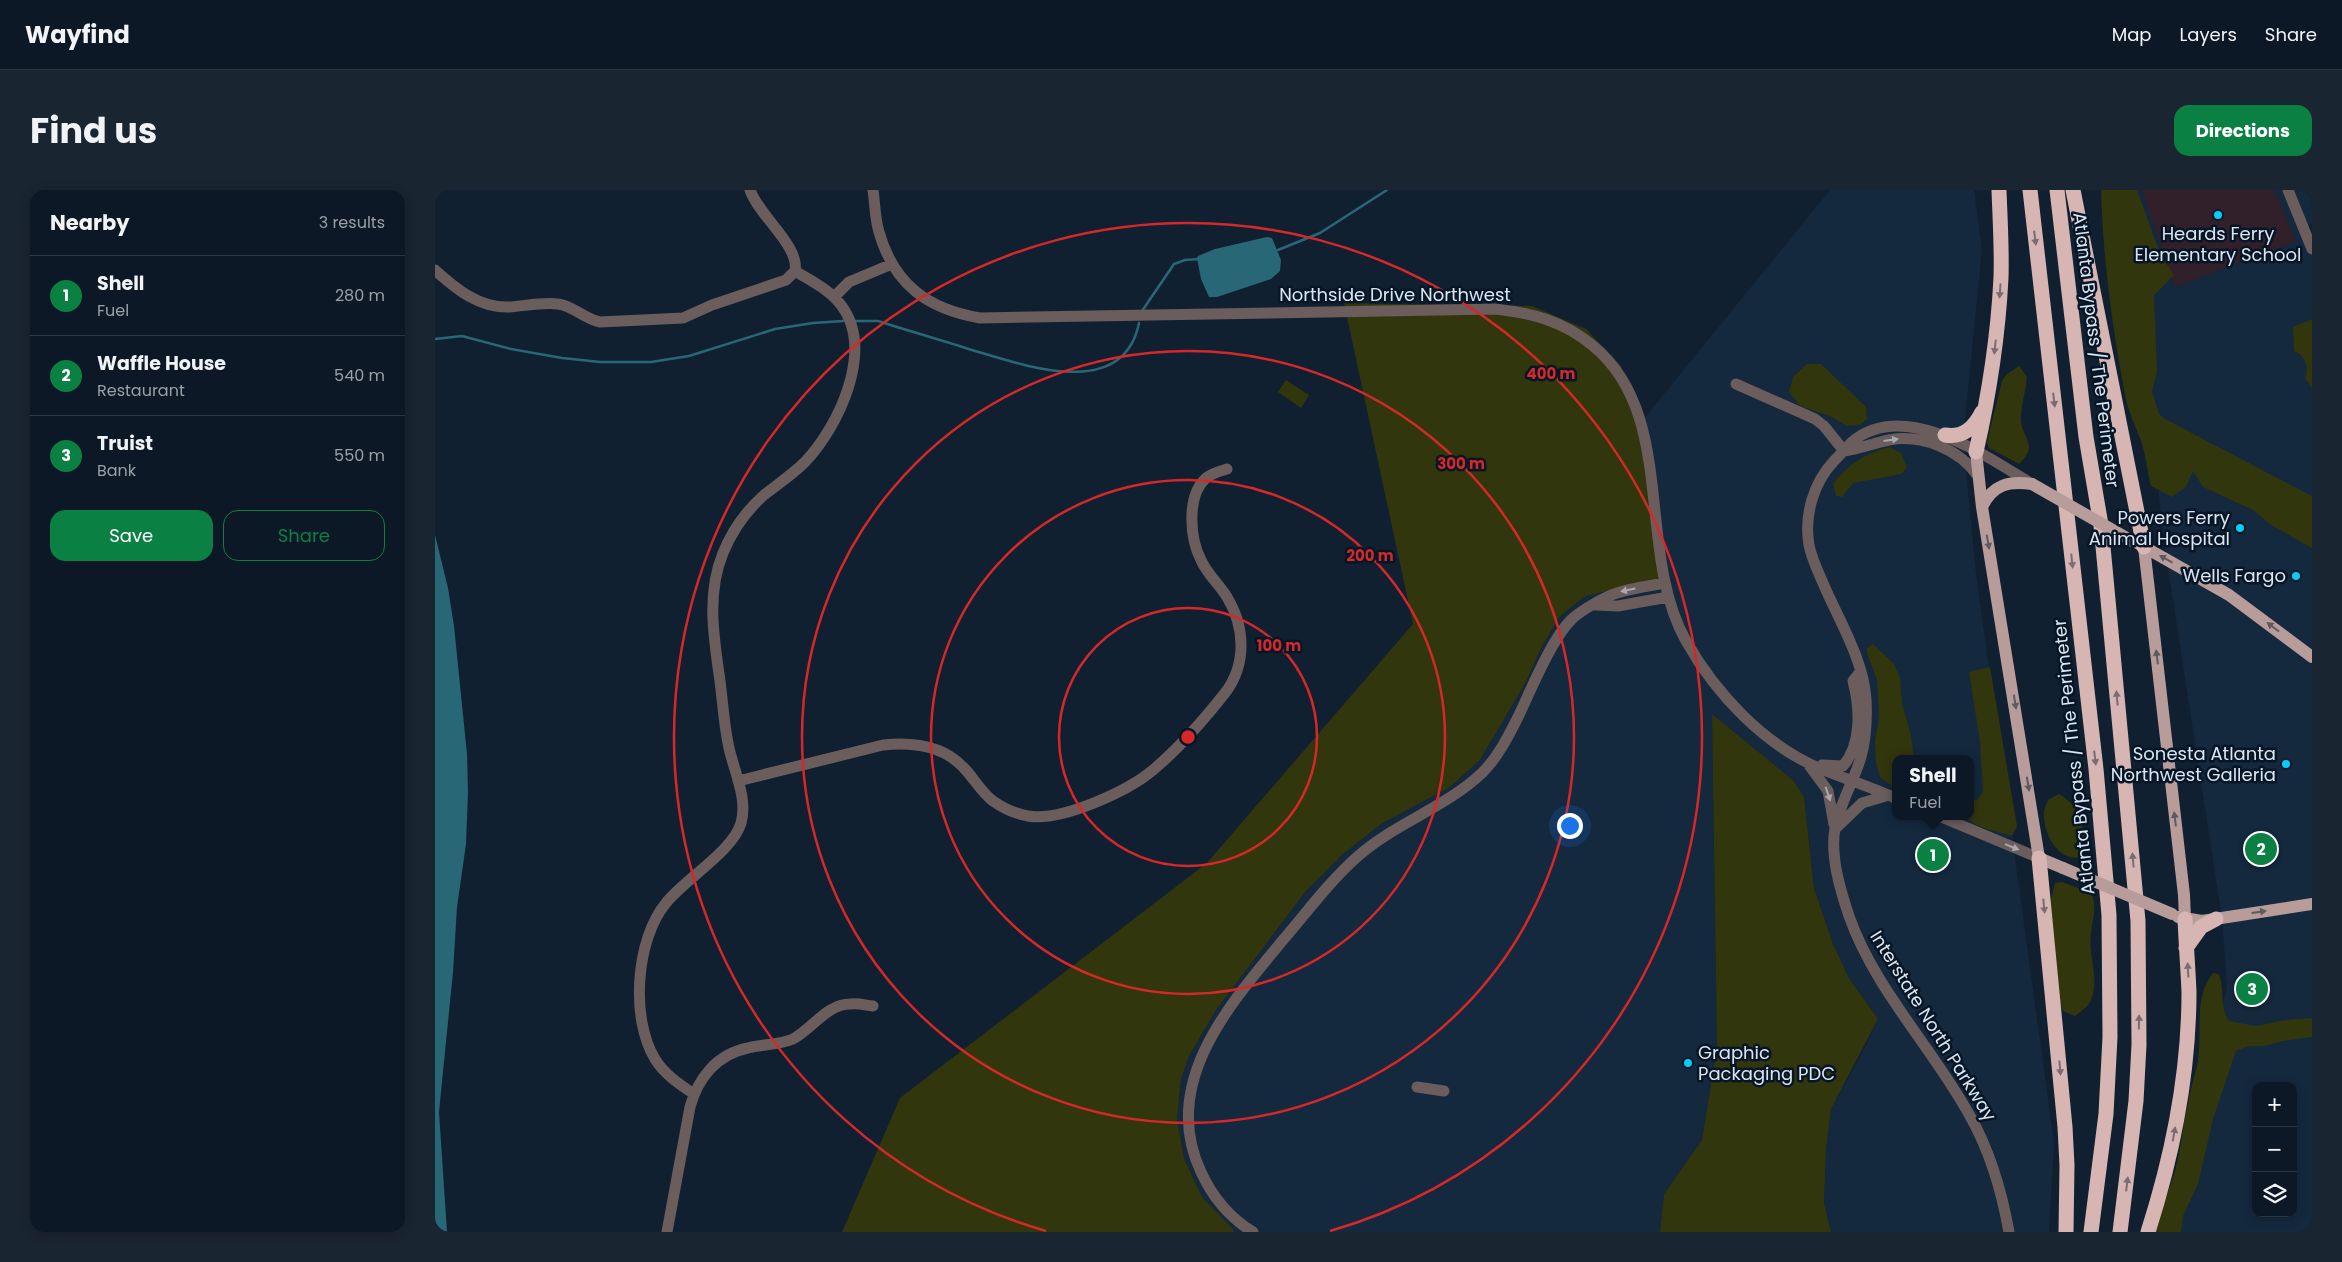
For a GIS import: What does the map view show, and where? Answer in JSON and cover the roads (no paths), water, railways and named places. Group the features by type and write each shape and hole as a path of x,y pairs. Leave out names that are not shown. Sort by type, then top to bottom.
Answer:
{"highway":[{"path":"1976,452 1988,399 2001,278 1999,190"},
{"name":"Atlanta Bypass / The Perimeter","path":"2030,190 2096,769 2109,915 2111,1037 2106,1114 2091,1232"},
{"name":"Atlanta Bypass / The Perimeter","path":"2057,190 2086,437 2101,525 2138,921 2139,1026 2136,1101 2120,1232"},
{"path":"2073,190 2138,544"},
{"path":"1945,435 1959,435 1969,430 1979,418 1988,399"},
{"path":"2039,858 2065,1127 2067,1165 2066,1232"},
{"path":"2148,1232 2172,1150 2185,1064 2189,993 2186,948 2178,917"},
{"path":"2186,948 2201,927 2217,919"}],"main road":[{"path":"1976,452 1982,506 2039,858 2178,917 2203,921 2312,904"},
{"path":"1982,506 1991,492 2003,484 2019,482 2032,484 2229,595 2312,657"},
{"path":"2138,544 2184,895 2178,917"}],"street":[{"path":"435,270 461,292 483,303 507,307 560,304 570,307 587,318 600,322 683,318 712,305 786,280 795,271 795,260 789,245 759,210 750,190"},
{"name":"Northside Drive Northwest","path":"873,190 878,230 892,264 909,285 930,302 957,314 980,318 1495,309 1525,312 1553,320 1579,334 1601,352 1620,374 1635,402 1646,446 1668,597 1685,640 1709,678 1727,699 1776,743 1806,762 1892,796"},
{"path":"2288,190 2312,250"},
{"path":"834,297 849,282 892,264"},
{"path":"694,1094 661,1067 648,1044 641,1012 642,959 650,929 665,904 729,844 736,834 743,813 738,781 727,740 712,623 714,583 723,553 737,526 763,496 803,464 825,440 839,415 849,384 855,354 854,336 848,315 834,297 795,271"},
{"path":"1736,384 1815,419 1824,426 1844,451 1892,440 1917,440 1933,444 1956,454 1978,476"},
{"name":"Interstate North Parkway","path":"2009,1232 2001,1195 1983,1143 1970,1116 1873,968 1860,945 1845,906 1838,879 1834,850 1835,831 1860,758 1866,726 1866,701 1861,671 1813,560 1808,530 1810,506 1817,485 1829,466 1853,442 1863,436 1898,426 1917,427 1945,435 2032,484"},
{"path":"738,781 883,745 904,743 928,746 948,755 963,766 993,801 1010,810 1028,816 1049,816 1080,807 1112,795 1137,782 1167,758 1225,692 1239,664 1241,640 1237,616 1227,597 1202,562 1192,532 1192,511 1200,486 1206,478 1227,469"},
{"path":"1253,1232 1234,1218 1213,1194 1198,1166 1189,1136 1189,1093 1197,1065 1212,1035 1233,1002 1258,971 1333,881 1357,857 1396,827 1458,793 1486,768 1508,737 1562,630 1577,615 1616,593 1665,583"},
{"path":"1594,605 1618,606 1668,597"},
{"path":"1806,762 1830,767 1843,766 1852,755 1857,730 1856,693 1853,681 1861,671"},
{"path":"1806,762 1828,791 1835,831"},
{"path":"1835,831 1863,803 1875,798 1892,796"},
{"path":"1949,820 2039,858"},
{"path":"667,1232 694,1094 708,1071 728,1055 746,1048 791,1040 838,1006 849,1004 873,1006"},
{"path":"1417,1087 1444,1091"}],"waterway":[{"path":"1278,250 1320,233 1387,190"},
{"path":"2309,190 2312,196"},
{"path":"1142,311 1174,264 1185,260 1200,259"},
{"path":"435,339 462,336 511,349 562,358 600,362 651,362 689,356 775,329 813,323 843,321"},
{"path":"853,321 878,321 1017,363 1069,372 1093,370 1113,363 1129,347 1139,323"}],"place":[{"name":"Heards Ferry Elementary School","path":"2218,215"},
{"name":"Powers Ferry Animal Hospital","path":"2240,528"},
{"name":"Wells Fargo","path":"2296,576"},
{"name":"Sonesta Atlanta Northwest Galleria","path":"2286,764"},
{"name":"Waffle House","path":"2261,849"},
{"name":"Shell","path":"1933,855"},
{"name":"Truist","path":"2252,989"},
{"name":"Graphic Packaging PDC","path":"1688,1063"}]}
